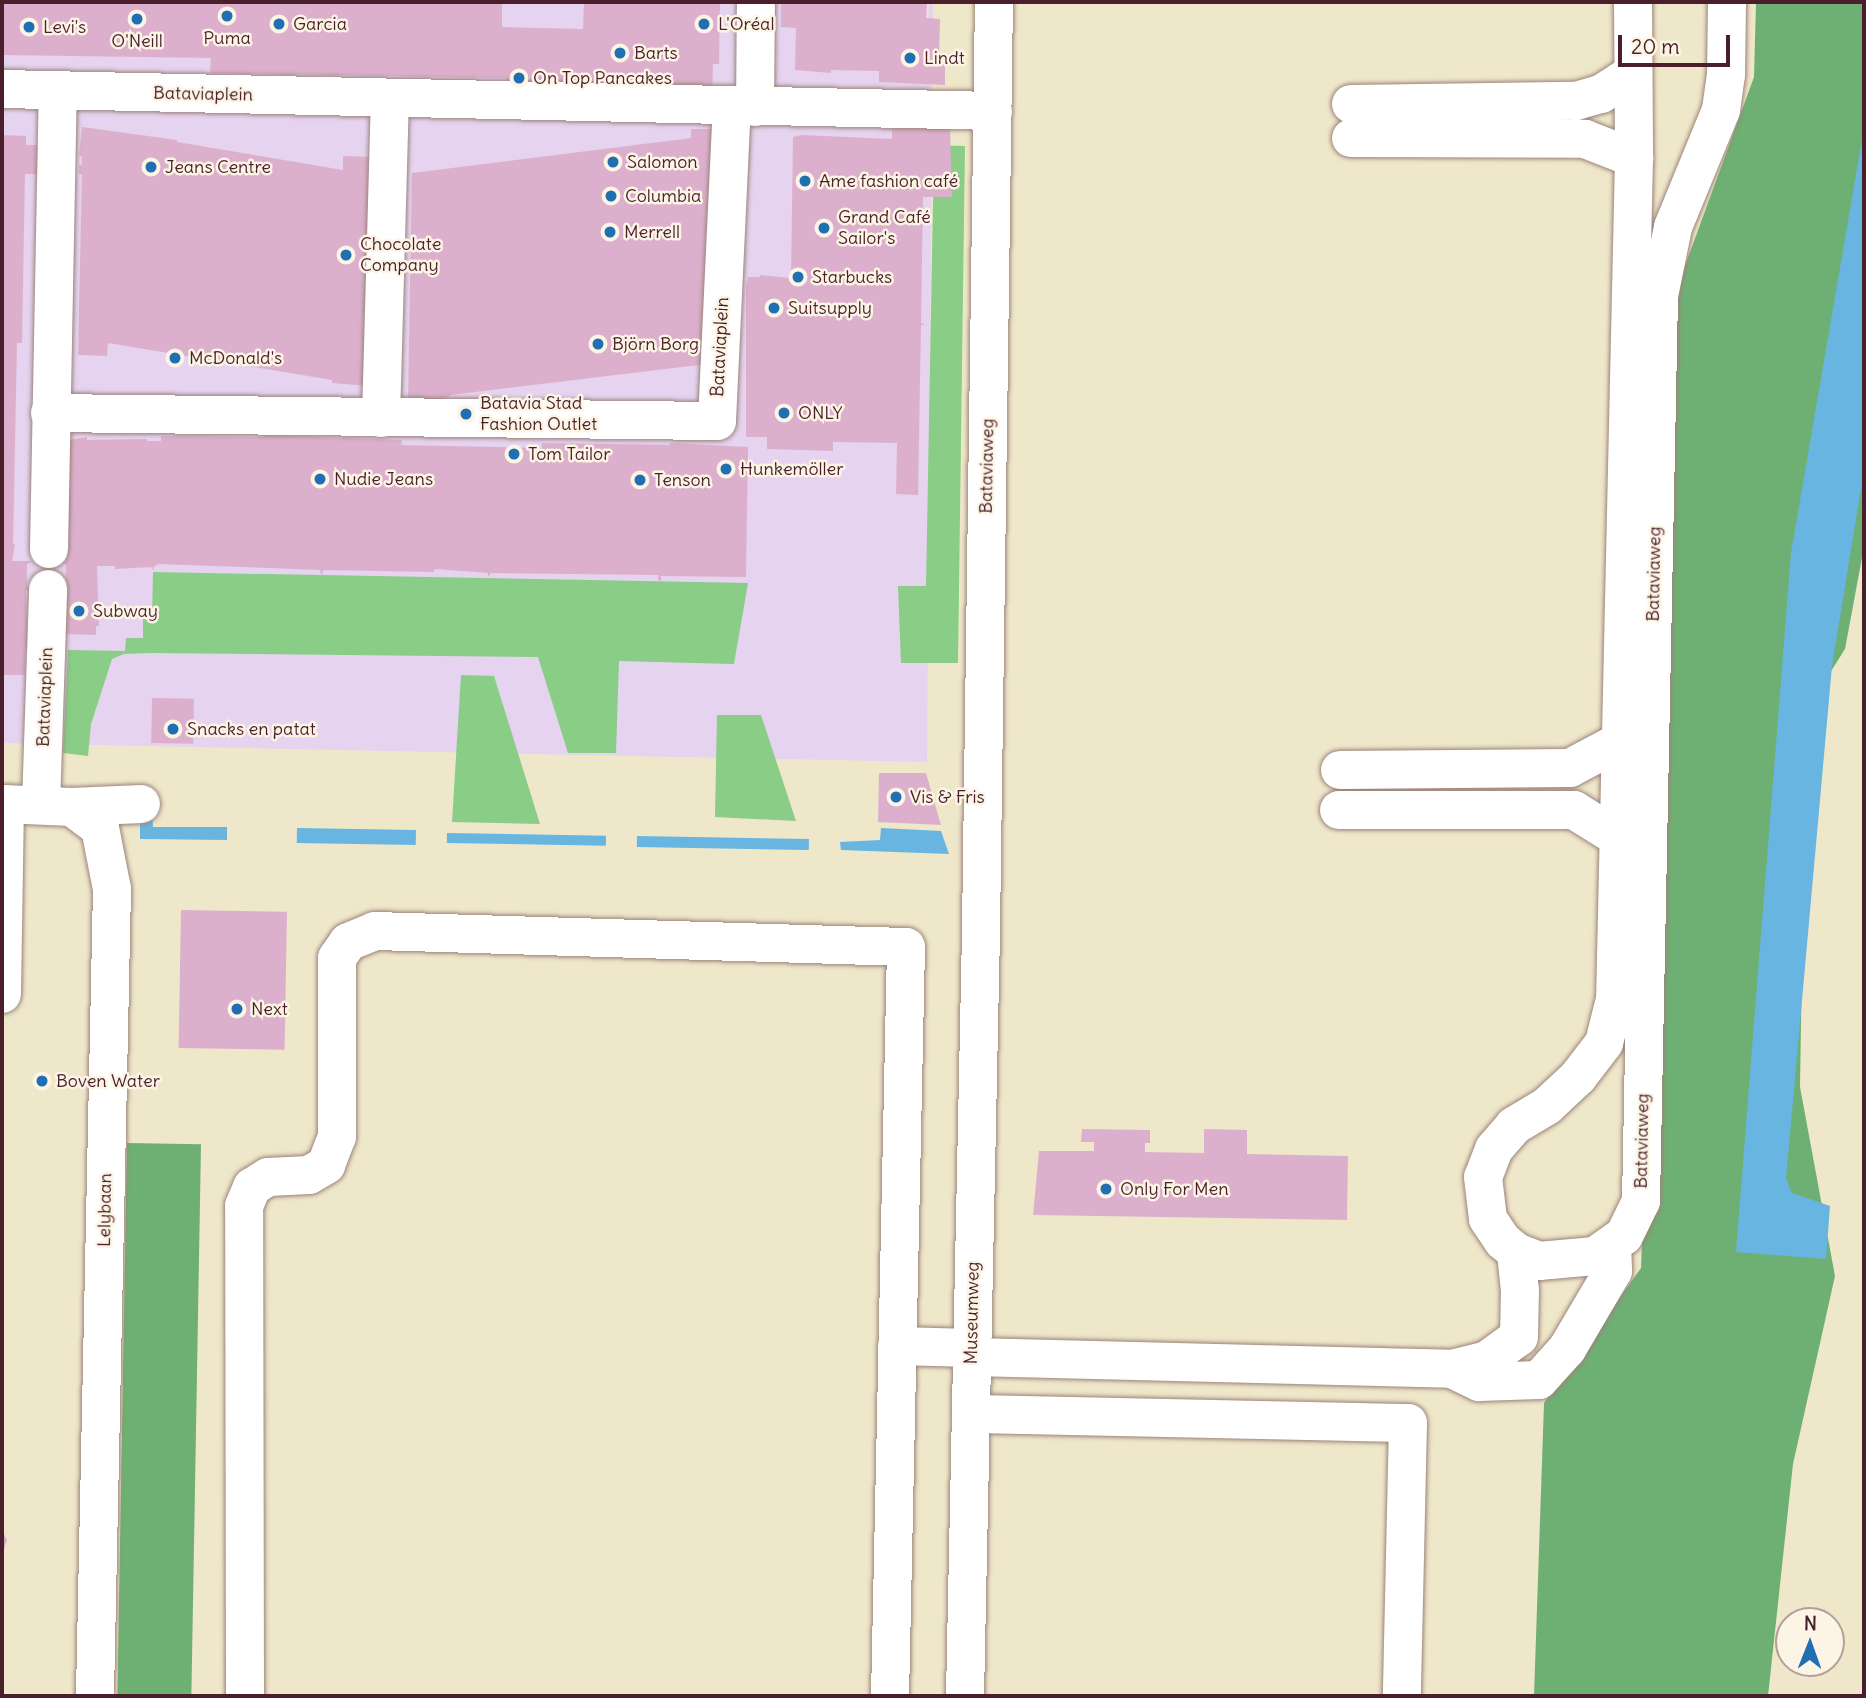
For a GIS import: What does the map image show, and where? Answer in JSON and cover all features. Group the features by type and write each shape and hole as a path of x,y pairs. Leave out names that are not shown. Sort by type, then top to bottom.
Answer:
{"street":[{"path":"743,106 756,2"},
{"name":"Bataviaweg","path":"981,929 994,2"},
{"name":"Bataviaweg","path":"1516,1252 1503,1241 1488,1219 1483,1177 1494,1149 1514,1126 1547,1105 1578,1077 1604,1042 1615,999 1634,158 1633,2"},
{"name":"Bataviaweg","path":"1612,1246 1624,1236 1641,1201 1659,296 1673,227 1721,110 1726,75 1727,2"},
{"path":"1632,74 1601,94 1576,101 1351,121 1585,139 1634,158"},
{"name":"Bataviaplein","path":"2,89 993,111"},
{"path":"49,549 58,91"},
{"path":"381,418 390,98"},
{"name":"Bataviaplein","path":"50,413 717,421 743,106"},
{"name":"Bataviaplein","path":"30,805 48,589"},
{"path":"1340,770 1570,768 1622,741"},
{"path":"2,993 30,805 141,804"},
{"name":"Lelybaan","path":"30,805 100,828 112,889 95,1696"},
{"path":"1339,810 1574,810 1619,838"},
{"name":"Museumweg","path":"965,1696 981,929"},
{"path":"245,1696 244,1206 252,1187 268,1177 309,1175 326,1165 337,1136 337,958 348,942 374,931 906,947 891,1696"},
{"path":"897,1358 1452,1369 1487,1360 1519,1337 1520,1292 1516,1252 1539,1261 1571,1260 1595,1256 1612,1246 1613,1271 1567,1349 1539,1380 1479,1382 1452,1369"},
{"path":"971,1414 1408,1423 1402,1696"}],"shaded area":[{"name":"Batavia Stad Fashion Outlet","path":"2,2 927,2 927,41 929,2 933,2 927,762 2,743"}],"green space":[{"path":"1756,2 1864,2 1864,547 1845,649 1806,711 1800,1087 1835,1276 1793,1464 1778,1607 1775,1607 1768,1696 1534,1696 1544,1403 1641,1268 1678,285 1754,77"},
{"path":"934,145 965,146 958,663 901,663 898,586 926,586"},
{"path":"153,572 748,583 734,664 619,661 616,753 568,753 538,657 151,653 124,654 112,659 91,724 88,756 63,753 68,650 125,651 126,638 143,638 143,619 152,619"},
{"path":"461,675 494,676 540,824 452,822"},
{"path":"717,715 761,715 796,821 715,817"},
{"path":"127,1143 201,1144 191,1696 117,1696"}],"water":[{"path":"1864,128 1864,470 1832,666 1786,1179 1792,1193 1830,1206 1826,1259 1736,1252 1791,553"},
{"path":"140,810 152,810 153,827 227,827 227,840 140,839"},
{"path":"297,828 416,830 416,845 297,843"},
{"path":"881,828 941,831 949,854 841,850 840,842 880,840"},
{"path":"447,833 606,836 606,846 447,843"},
{"path":"637,836 809,839 809,850 637,847"}],"building":[{"path":"2,2 502,2 502,27 583,29 584,2 720,2 719,64 713,64 712,96 506,92 506,78 210,73 211,58 2,55"},
{"path":"781,2 927,2 926,18 940,19 939,62 945,62 945,85 879,82 879,71 831,70 831,73 795,70 796,28 781,27"},
{"path":"82,127 177,140 343,170 343,156 373,157 368,386 332,383 332,380 108,343 107,356 78,355 82,174 79,174 79,165 82,165 82,156 79,156"},
{"path":"892,128 950,129 952,197 923,197 921,323 925,325 921,325 918,495 896,494 897,443 833,442 833,451 767,449 767,437 746,437 746,286 748,277 760,275 791,278 793,137 802,135 892,139"},
{"path":"691,129 714,129 707,364 451,395 444,399 408,400 412,173 691,138"},
{"path":"2,135 26,136 26,145 39,145 38,174 25,174 22,343 17,343 15,544 12,561 33,561 27,564 27,587 32,587 33,590 26,590 28,649 25,649 25,675 2,675"},
{"path":"265,435 402,440 401,445 542,448 542,443 670,443 748,447 746,577 661,576 661,581 658,580 658,575 491,573 488,577 488,573 434,569 434,572 323,570 322,578 320,570 159,564 153,567 154,571 151,567 115,569 115,566 97,566 99,626 96,626 96,635 65,634 66,565 60,562 66,562 69,440 87,437 87,440 161,441 161,436"},
{"name":"Snacks en patat","path":"152,698 194,699 193,744 151,743"},
{"path":"879,773 926,773 941,825 878,822"},
{"path":"181,910 287,912 285,1050 179,1048"},
{"path":"1082,1129 1150,1130 1150,1143 1145,1143 1145,1152 1204,1153 1204,1129 1247,1130 1247,1154 1348,1156 1347,1220 1033,1215 1039,1151 1094,1151 1094,1142 1081,1142"},
{"path":"2,1530 7,1540 2,1556"}],"place":[{"name":"Puma","path":"227,16"},
{"name":"O'Neill","path":"137,19"},
{"name":"Garcia","path":"279,24"},
{"name":"L'Oréal","path":"704,24"},
{"name":"Levi's","path":"29,27"},
{"name":"Barts","path":"620,53"},
{"name":"Lindt","path":"910,58"},
{"name":"On Top Pancakes","path":"519,78"},
{"name":"Salomon","path":"613,162"},
{"name":"Jeans Centre","path":"151,167"},
{"name":"Ame fashion café","path":"805,181"},
{"name":"Columbia","path":"611,196"},
{"name":"Grand Café Sailor's","path":"824,228"},
{"name":"Merrell","path":"610,232"},
{"name":"Chocolate Company","path":"346,255"},
{"name":"Starbucks","path":"798,277"},
{"name":"Suitsupply","path":"774,308"},
{"name":"Björn Borg","path":"598,344"},
{"name":"McDonald's","path":"175,358"},
{"name":"ONLY","path":"784,413"},
{"name":"Batavia Stad Fashion Outlet","path":"466,414"},
{"name":"Tom Tailor","path":"514,454"},
{"name":"Hunkemöller","path":"726,469"},
{"name":"Nudie Jeans","path":"320,479"},
{"name":"Tenson","path":"640,480"},
{"name":"Subway","path":"79,611"},
{"name":"Snacks en patat","path":"173,729"},
{"name":"Vis & Fris","path":"896,797"},
{"name":"Next","path":"237,1009"},
{"name":"Boven Water","path":"42,1081"},
{"name":"Only For Men","path":"1106,1189"}]}
